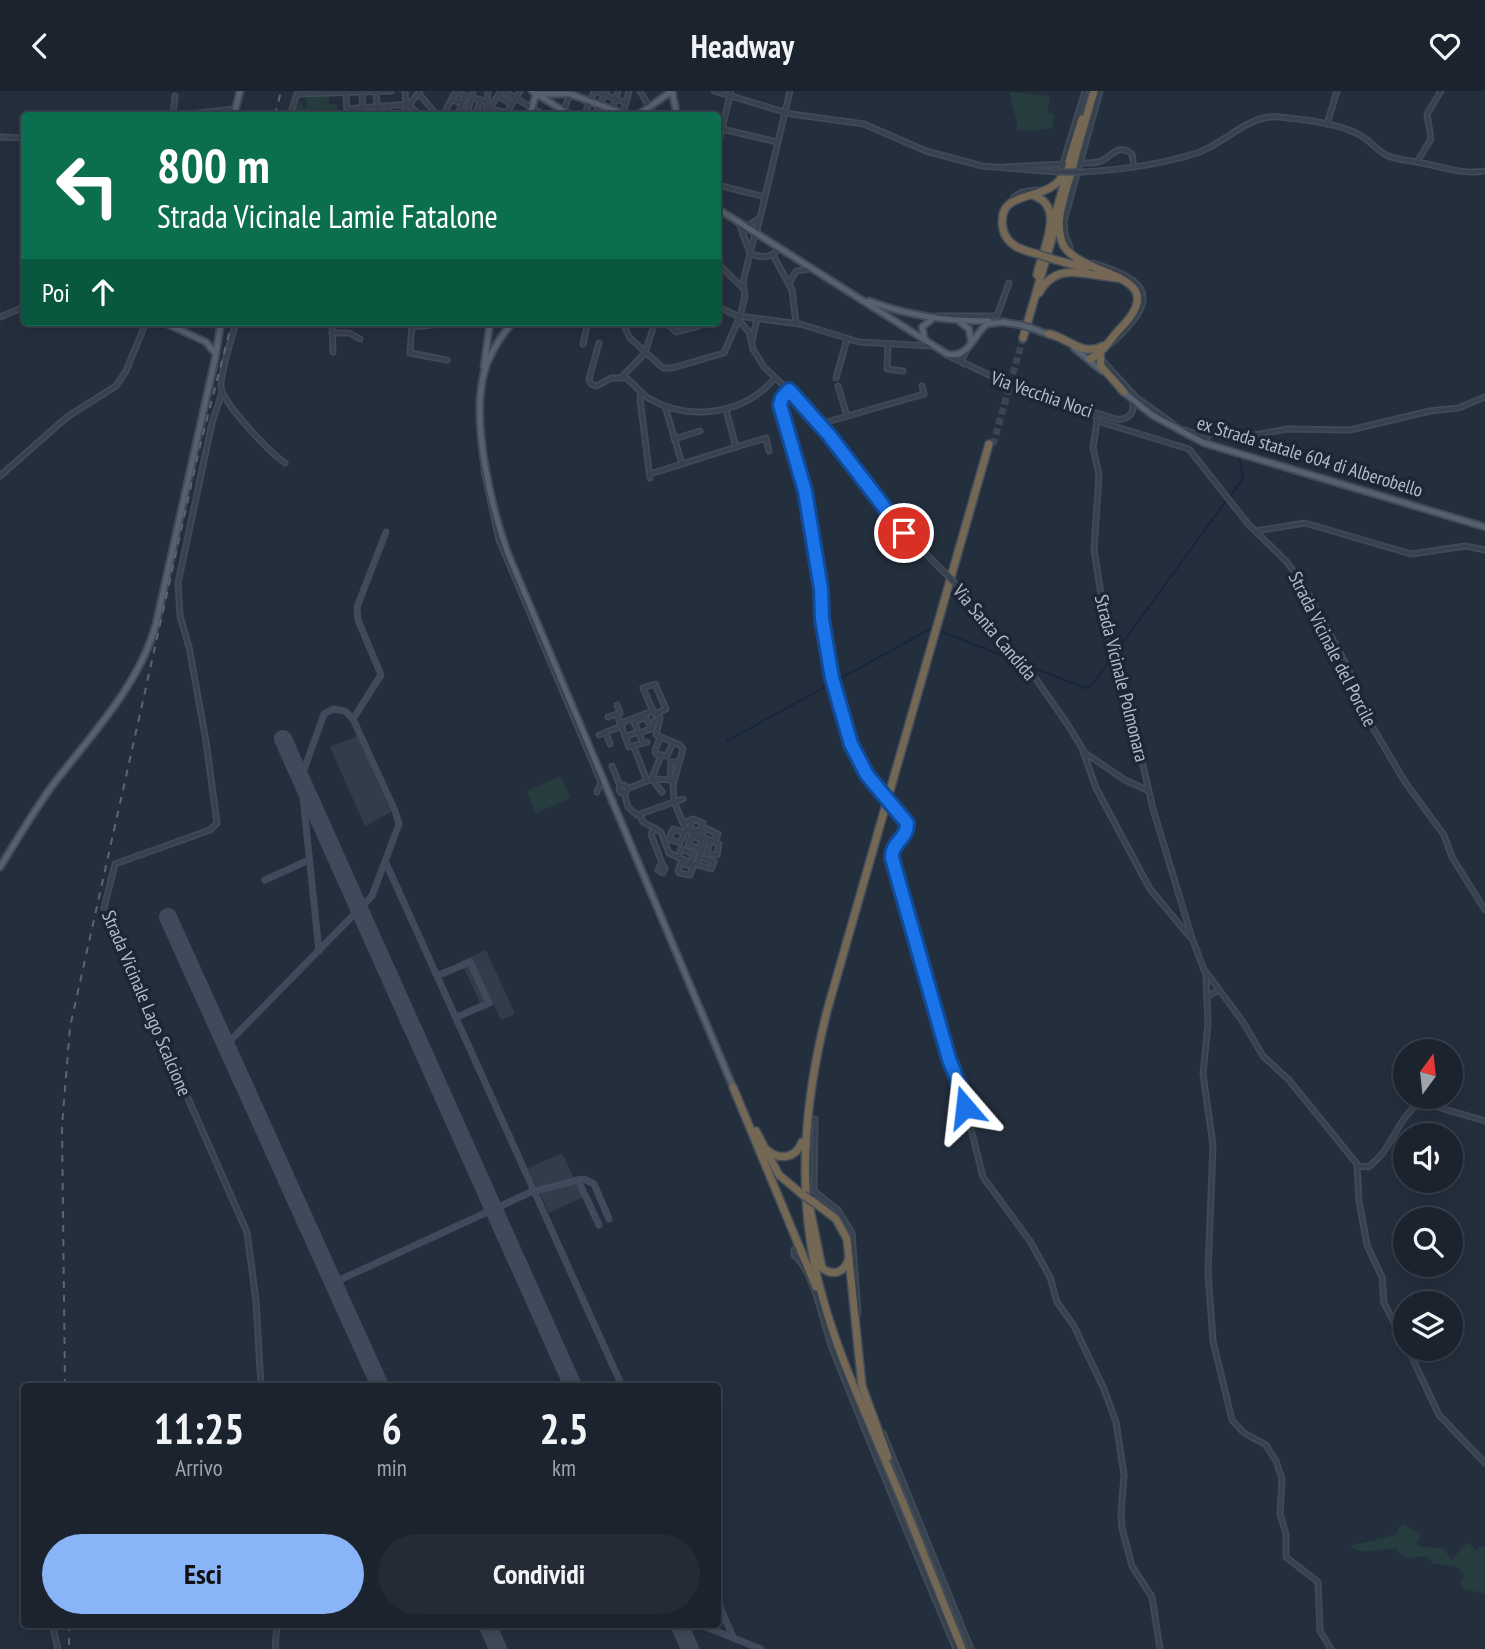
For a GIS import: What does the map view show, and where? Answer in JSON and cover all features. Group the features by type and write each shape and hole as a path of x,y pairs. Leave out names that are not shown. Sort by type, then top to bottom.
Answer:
{"highway":[{"path":"1092,91 1060,181 1045,192 1019,198 1004,215 1004,233 1014,246 1121,279"},
{"path":"1090,359 1136,310 1136,293 1121,279 1078,260 1061,241 1060,219 1092,91"},
{"path":"1035,284 1085,111"},
{"path":"1024,332 1076,152"},
{"path":"1019,198 1042,199 1051,213 1024,332"},
{"path":"1024,332 1039,292 1055,276 1074,271 1121,279"},
{"path":"1049,334 1082,349 1100,349"},
{"path":"1100,349 1101,366 1124,393"},
{"path":"762,1144 773,1155 784,1157 795,1153 801,1145 827,1011 991,445 825,1035 810,1113 809,1200 816,1256 834,1324 967,1649"},
{"path":"811,1083 804,1158 807,1219 822,1296 841,1356"},
{"path":"733,1087 779,1175 840,1224 847,1239 852,1258 862,1386 890,1465"},
{"path":"733,1087 841,1356 967,1649"},
{"path":"809,1200 822,1268 829,1272 839,1272 852,1258"}],"main road":[{"path":"235,112 240,91"},
{"path":"642,112 672,91 676,112"},
{"path":"535,92 579,94 612,111"},
{"path":"531,112 535,92"},
{"path":"535,92 562,112"},
{"name":"ex Strada statale 604 di Alberobello","path":"721,211 927,342"},
{"name":"ex Strada statale 604 di Alberobello","path":"853,294 897,311 930,318 1005,322 1024,332 1049,334 1090,359 1131,399 1170,426 1205,440 1485,527"},
{"path":"930,318 922,327 923,337 942,352 953,355 969,347 984,326 992,322 1005,322"},
{"path":"958,321 969,329 969,347"},
{"path":"0,867 43,800 129,685 146,654 156,624 216,355 212,344 172,326"},
{"path":"212,344 219,338 220,326"},
{"path":"489,326 482,390 483,444 496,517 508,554 733,1087"},
{"path":"483,375 498,343 510,326"}],"street":[{"path":"291,112 298,93 391,91"},
{"path":"468,112 473,91"},
{"path":"479,91 480,112"},
{"path":"488,91 488,108"},
{"path":"483,112 502,91 539,112"},
{"path":"504,112 520,91"},
{"path":"585,112 595,91 626,103"},
{"path":"612,111 621,91 629,92 624,112"},
{"path":"640,91 652,112"},
{"path":"714,91 730,93 785,112 860,123 930,152 1003,168 1058,172 1134,168 1202,151 1260,118 1273,117 1327,124 1359,134 1391,157 1404,162 1417,162 1458,171 1485,171"},
{"path":"623,326 626,333 658,366 667,369 722,354 727,350 739,317 750,253 790,91"},
{"path":"1019,198 1015,196 1043,189 1059,178 1085,91"},
{"path":"1100,91 1064,225 1067,242 1079,256 1118,271 1133,280 1143,298 1139,315 1104,351 1103,361 1145,405 1205,440 1212,433 1249,436 1288,429 1355,430 1430,411 1458,408 1485,397"},
{"path":"1327,124 1337,91"},
{"path":"1417,162 1432,137 1427,114 1441,91"},
{"path":"362,92 363,112"},
{"path":"376,92 378,112"},
{"path":"405,92 409,105 417,112"},
{"path":"445,112 457,92 488,102"},
{"path":"347,93 348,112"},
{"path":"403,112 420,93 434,112"},
{"path":"563,112 571,93"},
{"path":"596,112 605,93"},
{"path":"721,133 730,93"},
{"path":"464,112 460,110 465,94"},
{"path":"173,112 175,96"},
{"path":"498,96 511,105"},
{"path":"453,99 460,103"},
{"path":"347,109 409,105"},
{"path":"388,106 389,112"},
{"path":"488,108 497,112"},
{"path":"722,129 778,142"},
{"path":"0,137 21,138"},
{"path":"1080,163 1102,161 1113,151 1128,151 1132,154 1134,168"},
{"path":"1003,168 1063,164"},
{"path":"721,186 765,197"},
{"path":"744,224 760,218"},
{"path":"744,224 743,235 750,253 761,257 773,255 779,248"},
{"path":"743,235 744,224"},
{"path":"773,255 790,285 796,323"},
{"path":"721,267 744,289"},
{"path":"790,285 796,271 812,269"},
{"path":"930,318 941,315 996,316 1009,283"},
{"path":"0,317 21,308"},
{"path":"721,308 739,317 796,323 847,339 934,346"},
{"name":"Via Santa Candida","path":"739,317 747,329 759,361 820,423 894,522 965,593 1001,643 1025,665 1068,725 1083,752 1096,788 1150,889 1192,938"},
{"path":"752,342 757,319"},
{"path":"0,475 67,417 116,386 126,371 146,326"},
{"path":"235,326 221,382 222,393 263,445 285,463"},
{"path":"333,352 334,326"},
{"path":"412,326 410,352 447,360"},
{"path":"583,344 587,326"},
{"path":"622,377 645,353 654,326"},
{"path":"669,326 676,333 699,326"},
{"path":"332,333 349,333 360,339"},
{"path":"836,378 847,339"},
{"path":"598,342 590,383 597,386 611,378 622,377 632,382 641,393 665,406 693,411 726,410 752,400 775,379"},
{"path":"888,344 887,369 903,371"},
{"path":"966,365 962,359 969,347"},
{"name":"Via Vecchia Noci","path":"942,352 1023,391 1119,420 1130,416 1134,406 1131,399"},
{"path":"838,386 847,416"},
{"path":"820,423 924,394 922,386"},
{"path":"482,390 479,392 479,425 483,469 499,540 601,782 597,792"},
{"path":"789,390 779,402 806,499 833,682 859,764 906,820 907,828 893,847 892,858 949,1059 961,1089 981,1174 1012,1221 1030,1241 1050,1277 1057,1302 1074,1326 1119,1429 1124,1462 1125,1489 1121,1517 1124,1535 1134,1569 1152,1597 1160,1649"},
{"name":"Strada Vicinale Lago Scalcione","path":"222,393 212,423 178,583 180,616 189,647 206,741 217,823 210,830 115,864 104,908 247,1232 256,1301 261,1383"},
{"path":"641,393 639,399 650,476 766,438 769,451"},
{"path":"665,406 682,465"},
{"path":"726,410 736,447"},
{"name":"Strada Vicinale Polmonara","path":"1095,413 1097,421 1093,445 1099,475 1095,530 1096,568 1108,635 1132,714 1148,790 1192,938 1205,971"},
{"name":"Strada Vicinale del Porcile","path":"1097,421 1189,449 1256,531 1287,562 1304,586 1352,676 1356,694 1369,721 1405,782 1444,835 1452,857 1485,910"},
{"path":"674,439 700,431"},
{"path":"1256,531 1305,523 1410,554 1466,547 1485,550"},
{"path":"602,734 654,712 666,709 655,684 643,688 648,700 654,712 659,720 656,735 683,749 677,762 671,762 674,802 685,832 680,843 669,839 673,829 685,832 692,835 702,836 719,844 717,855 706,854 709,840"},
{"path":"648,700 660,696"},
{"path":"608,717 620,713 617,705"},
{"path":"617,714 629,747 645,743 630,725"},
{"path":"637,733 634,722 646,717 651,729"},
{"path":"651,729 655,720 659,720"},
{"path":"600,728 610,744"},
{"path":"625,737 651,729"},
{"path":"660,737 655,751 660,756 667,756 673,742"},
{"path":"634,747 650,780 662,792"},
{"path":"1083,752 1125,780 1148,790"},
{"path":"650,780 660,756"},
{"path":"612,766 628,807 640,815 643,822 661,832 669,853 680,860 693,867 690,875 679,873 680,860 681,849 694,854 690,863"},
{"path":"610,794 650,780 672,781"},
{"path":"640,815 683,799"},
{"path":"683,823 693,819"},
{"path":"655,828 651,834 664,872 657,871"},
{"path":"696,864 709,840"},
{"path":"680,860 711,869 714,862 703,858"},
{"path":"1181,926 1187,921"},
{"path":"1205,971 1243,1022 1263,1056 1289,1080 1358,1166 1359,1201 1367,1245 1382,1277 1384,1303 1393,1321"},
{"path":"1205,971 1208,1028 1203,1074 1213,1145 1208,1273 1213,1341 1234,1422 1244,1433 1264,1444 1276,1461 1282,1479 1280,1514 1286,1534 1286,1557 1318,1582 1320,1630 1331,1649"},
{"path":"1207,997 1219,990"},
{"path":"1358,1166 1368,1167 1376,1162 1393,1140 1399,1123 1420,1102 1485,1121"},
{"path":"815,1119 814,1191 835,1206 848,1224 853,1237 852,1258 868,1396 967,1649"},
{"path":"799,1247 794,1253 801,1261 811,1285 833,1350 956,1649"},
{"path":"1414,1361 1439,1415 1485,1463"},
{"path":"53,1628 58,1649"},
{"path":"275,1649 277,1628"}],"shaded area":[{"path":"357,736 391,812 365,826 330,747"},
{"path":"486,950 515,1014 501,1020 494,1005 483,1010 461,961"},
{"path":"562,1153 583,1197 549,1213 528,1168"}],"green space":[{"path":"1010,92 1050,96 1048,112 1054,114 1053,128 1017,130"},
{"path":"329,96 329,104 337,104 337,112 293,112 295,105 299,106 301,100 304,108 307,108 306,98"},
{"path":"561,776 571,798 536,813 526,791"},
{"path":"1402,1524 1421,1534 1416,1544 1421,1547 1444,1548 1451,1561 1467,1542 1477,1551 1479,1547 1485,1547 1485,1594 1462,1588 1460,1584 1464,1575 1457,1567 1432,1563 1427,1556 1408,1558 1399,1554 1397,1549 1361,1551 1350,1546 1395,1535"}],"waterway":[{"path":"1229,498 1243,478 1239,459"},
{"path":"1116,652 1226,501"},
{"path":"727,741 932,628"},
{"path":"942,632 1085,688 1091,686 1112,657"}],"taxiway":[{"path":"353,719 381,675 358,620 357,607 386,532"},
{"path":"226,1045 372,896 399,824 353,719 345,711 333,709 324,714 301,778 319,951"},
{"path":"265,880 309,860"},
{"path":"386,863 621,1383"},
{"path":"439,975 470,962 489,1003 457,1017"},
{"path":"333,1283 531,1192 578,1180 584,1179 594,1184 609,1219"},
{"path":"578,1180 599,1225"},
{"path":"721,1609 733,1637"},
{"path":"708,1628 761,1649"}],"runway":[{"path":"283,739 572,1383"},
{"path":"168,917 379,1383"},
{"path":"489,1628 498,1649"},
{"path":"681,1628 690,1649"}],"tunnel":[{"path":"993,445 1023,338"}],"railway":[{"path":"276,112 281,91"},
{"path":"65,1383 62,1126 70,1027 199,450 231,326"},
{"path":"69,1628 69,1649"}],"route":[{"path":"904,533 829,435 789,390 779,402 805,491 832,680 859,764 907,823 905,834 893,847 892,858 965,1107"}]}
